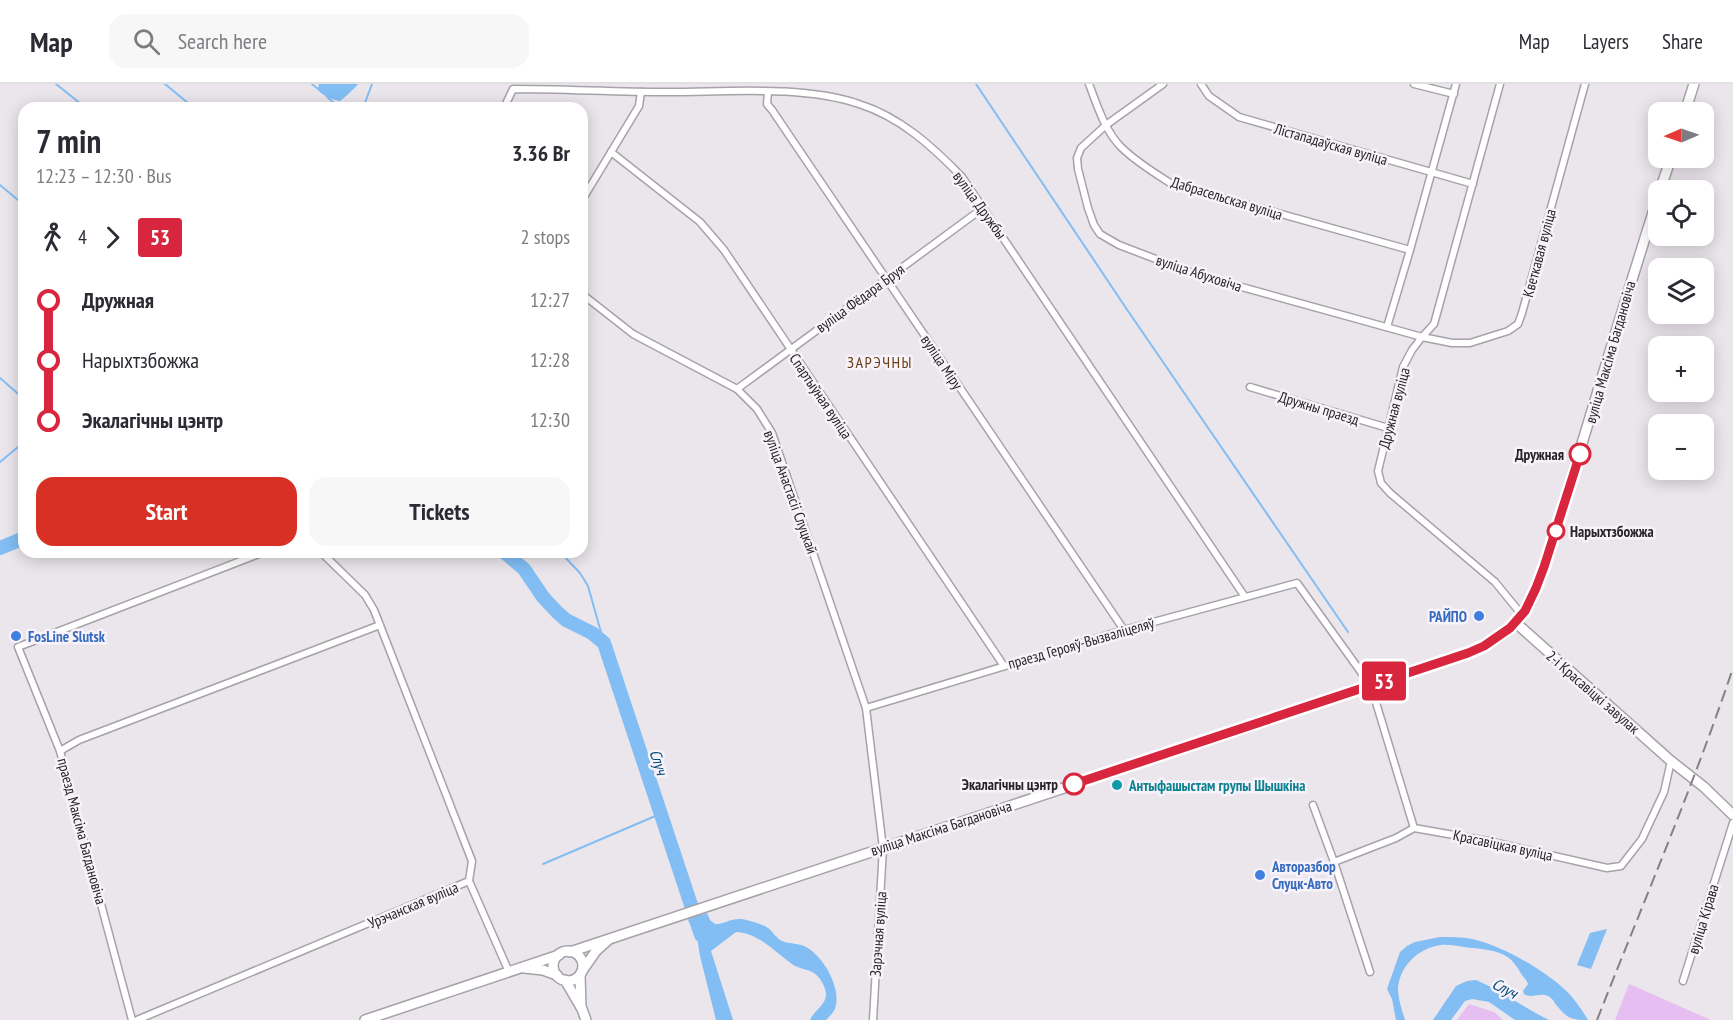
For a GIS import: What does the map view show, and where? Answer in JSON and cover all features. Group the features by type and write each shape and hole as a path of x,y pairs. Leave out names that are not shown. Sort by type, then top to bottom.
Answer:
{"main road":[{"path":"1689,102 1695,84"},
{"name":"вуліца Максіма Багдановіча","path":"570,952 1371,686 1484,646 1519,619 1536,588 1587,432 1648,229"},
{"name":"2-і Красавіцкі завулак","path":"1519,619 1671,761 1704,787 1733,815"},
{"name":"вуліца Максіма Багдановіча","path":"581,973 596,951 613,936"},
{"path":"365,1020 570,952 581,958 583,965 581,973 582,1009"},
{"path":"559,955 554,964 582,1009 586,1020"},
{"path":"519,968 531,968 571,981 581,973"}],"street":[{"name":"Дабрасельская вуліца","path":"1089,84 1106,125 1120,146 1170,183 1410,250"},
{"path":"1106,125 1163,84"},
{"name":"Лістападаўская вуліца","path":"1201,84 1209,96 1239,117 1473,184"},
{"path":"1414,84 1454,94"},
{"path":"1387,327 1456,84"},
{"name":"Дружная вуліца","path":"1500,84 1434,324 1412,350 1403,367 1378,471 1382,483 1390,493 1495,582 1519,619"},
{"name":"Кветкавая вуліца","path":"1422,337 1452,343 1470,342 1508,331 1518,324 1585,84"},
{"name":"вуліца Дружбы","path":"507,102 513,89 798,92 829,96 860,104 888,116 913,132 962,177 1245,597"},
{"path":"588,190 639,106 641,92"},
{"name":"вуліца Міру","path":"768,92 768,104 1124,630"},
{"name":"вуліца Абуховіча","path":"1106,125 1081,148 1077,158 1088,208 1100,234 1119,245 1195,274 1422,337"},
{"name":"Спартыўная вуліца","path":"610,152 700,222 724,250 1004,666"},
{"name":"вуліца Фёдара Бруя","path":"737,389 983,208"},
{"name":"вуліца Анастасіі Слуцкай","path":"588,299 633,334 737,389 757,409 772,433 866,708 883,848"},
{"name":"Дружны праезд","path":"1250,387 1388,428"},
{"name":"праезд Максіма Багдановіча","path":"132,1020 60,751 18,647 248,558"},
{"name":"Урэчанская вуліца","path":"137,1020 469,881 472,861 374,610 364,595 327,558"},
{"name":"праезд Герояў-Вызваліцеляў","path":"866,708 1124,630 1298,583 1371,686"},
{"path":"60,751 90,736 380,625"},
{"path":"1334,862 1396,838 1414,828 1371,686"},
{"name":"Красавіцкая вуліца","path":"1414,828 1617,868 1642,838 1664,792 1671,761"},
{"path":"1313,806 1370,972"},
{"name":"вуліца Кірава","path":"1683,981 1733,823"},
{"name":"Зарэчная вуліца","path":"873,1020 883,848"},
{"path":"469,881 508,972"}],"shaded area":[{"path":"1629,984 1711,1020 1615,1020"},
{"path":"1469,1004 1494,1012 1503,1020 1457,1020"}],"water":[{"path":"319,84 358,84 340,101 327,98 318,88"},
{"path":"707,913 715,924 738,919 752,921 768,928 782,941 801,945 811,950 823,963 835,988 836,1005 831,1015 826,1020 810,1020 826,997 823,985 816,975 792,964 759,939 736,932 711,951 733,1020 716,1020 697,937 688,920"},
{"path":"1607,929 1591,969 1577,965 1590,933"},
{"path":"1440,937 1472,939 1512,954 1563,988 1588,1020 1568,1016 1548,996 1524,994 1523,991 1528,984 1526,980 1514,963 1504,955 1488,950 1441,945 1418,954 1402,972 1398,988 1405,1020 1396,1020 1392,999 1387,989 1400,952 1415,942"},
{"path":"1476,980 1549,1020 1515,1020 1489,1002 1472,999 1465,1001 1451,1020 1433,1020 1456,986"}],"waterway":[{"path":"56,84 78,102"},
{"path":"165,84 187,102"},
{"path":"312,84 324,94"},
{"path":"365,102 372,84"},
{"path":"976,84 1348,632"},
{"path":"328,98 333,102"},
{"path":"0,185 18,200"},
{"path":"0,378 18,394"},
{"path":"0,462 18,447"},
{"name":"Случ","path":"0,548 18,540"},
{"name":"Случ","path":"511,558 524,569 543,597 557,612 604,643 701,935"},
{"path":"566,558 580,573 588,586 604,643"},
{"path":"543,864 660,814"}],"railway":[{"path":"1597,1020 1685,801 1733,668"}],"bus line":[{"name":"53","path":"1074,784 1468,653 1497,638 1522,615 1536,588 1580,454"}],"place":[{"name":"Дружная","path":"1580,454"},
{"name":"Нарыхтзбожжа","path":"1556,531"},
{"name":"РАЙПО","path":"1479,616"},
{"name":"FosLine Slutsk","path":"16,636"},
{"name":"Экалагічны цэнтр","path":"1074,784"},
{"name":"Антыфашыстам групы Шышкіна","path":"1117,785"},
{"name":"Авторазбор Слуцк-Авто","path":"1260,875"}],"district":[{"name":"ЗАРЭЧНЫ","path":"880,362"}]}
